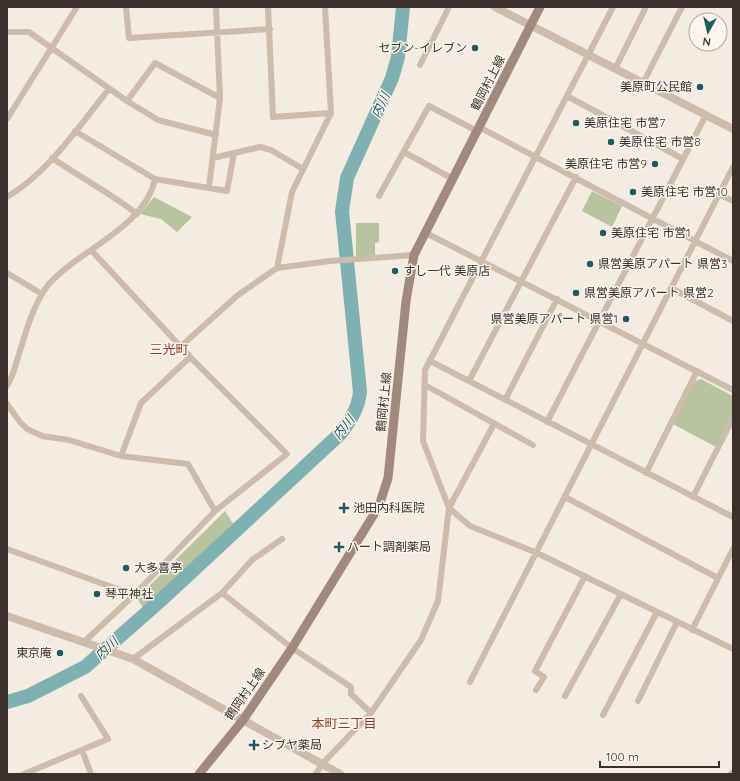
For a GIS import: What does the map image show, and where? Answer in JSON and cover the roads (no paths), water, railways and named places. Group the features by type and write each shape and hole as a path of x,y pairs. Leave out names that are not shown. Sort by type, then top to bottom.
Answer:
{"main road":[{"name":"鶴岡村上線","path":"199,774 243,720 292,648 379,506 388,478 406,301 414,255 540,7"}],"street":[{"path":"7,119 77,7"},
{"path":"126,7 128,38 270,29"},
{"path":"209,187 220,98 216,7"},
{"path":"268,7 273,117 331,113"},
{"path":"277,268 292,192 331,113 325,7"},
{"path":"420,65 449,7"},
{"path":"495,7 733,129"},
{"path":"613,7 425,370 423,441 449,508 470,526 537,553 733,649"},
{"path":"615,69 646,7"},
{"path":"642,83 682,7"},
{"path":"7,32 28,32 52,47 109,89 158,120 216,135"},
{"path":"127,101 155,63 220,98"},
{"path":"7,197 20,190 40,172 109,89"},
{"path":"567,96 683,159"},
{"path":"379,196 429,106 535,156 733,261"},
{"path":"547,422 706,115"},
{"path":"75,131 155,179 227,191 234,153"},
{"path":"213,158 260,147 271,150 303,169"},
{"path":"404,152 453,179"},
{"path":"52,158 87,182 117,198 137,214"},
{"path":"470,682 733,167"},
{"path":"469,381 576,177"},
{"path":"7,386 12,376 38,300 42,294 49,285 137,214 153,189 155,179"},
{"path":"719,194 733,201"},
{"path":"426,233 643,342 733,390"},
{"path":"84,642 134,595 215,511 287,454 180,347 91,250"},
{"path":"180,347 238,295 277,268 330,261 414,255"},
{"path":"7,273 42,294"},
{"path":"671,288 733,321"},
{"path":"505,400 557,299"},
{"path":"121,456 141,403 190,357"},
{"path":"430,361 733,517"},
{"path":"646,473 697,371"},
{"path":"425,385 533,445"},
{"path":"7,404 20,422 28,429 42,436 69,440 121,456 188,464 215,511"},
{"path":"693,497 733,418"},
{"path":"316,774 322,764 371,713 421,640 438,601 449,508 494,424"},
{"path":"565,497 718,578"},
{"path":"133,659 222,592 252,560 282,539"},
{"path":"7,549 134,595"},
{"path":"692,630 733,549"},
{"path":"536,690 544,676 535,671 585,576"},
{"path":"222,592 292,648 351,687 352,694 371,713"},
{"path":"565,696 621,594"},
{"path":"603,715 657,612"},
{"path":"7,616 133,659 340,774"},
{"path":"638,701 677,622"},
{"path":"24,774 108,740 81,696"},
{"path":"82,750 92,774"}],"waterway":[{"name":"内川","path":"7,702 28,696 85,667 160,601 341,433 351,418 358,404 360,392 342,211 347,178 392,78 398,57 403,7"}],"place":[{"name":"セブン-イレブン","path":"475,48"},
{"name":"美原町公民館","path":"700,87"},
{"name":"美原住宅 市営7","path":"576,123"},
{"name":"美原住宅 市営8","path":"611,142"},
{"name":"美原住宅 市営9","path":"655,164"},
{"name":"美原住宅 市営10","path":"633,192"},
{"name":"美原住宅 市営1","path":"603,233"},
{"name":"県営美原アパート 県営3","path":"590,264"},
{"name":"すし一代 美原店","path":"395,271"},
{"name":"県営美原アパート 県営2","path":"576,293"},
{"name":"県営美原アパート 県営1","path":"626,319"},
{"name":"池田内科医院","path":"344,508"},
{"name":"ハート調剤薬局","path":"339,547"},
{"name":"大多喜亭","path":"126,568"},
{"name":"琴平神社","path":"97,594"},
{"name":"東京庵","path":"60,653"},
{"name":"シブヤ薬局","path":"254,745"}],"district":[{"name":"三光町","path":"169,349"},
{"name":"本町三丁目","path":"344,723"}]}
